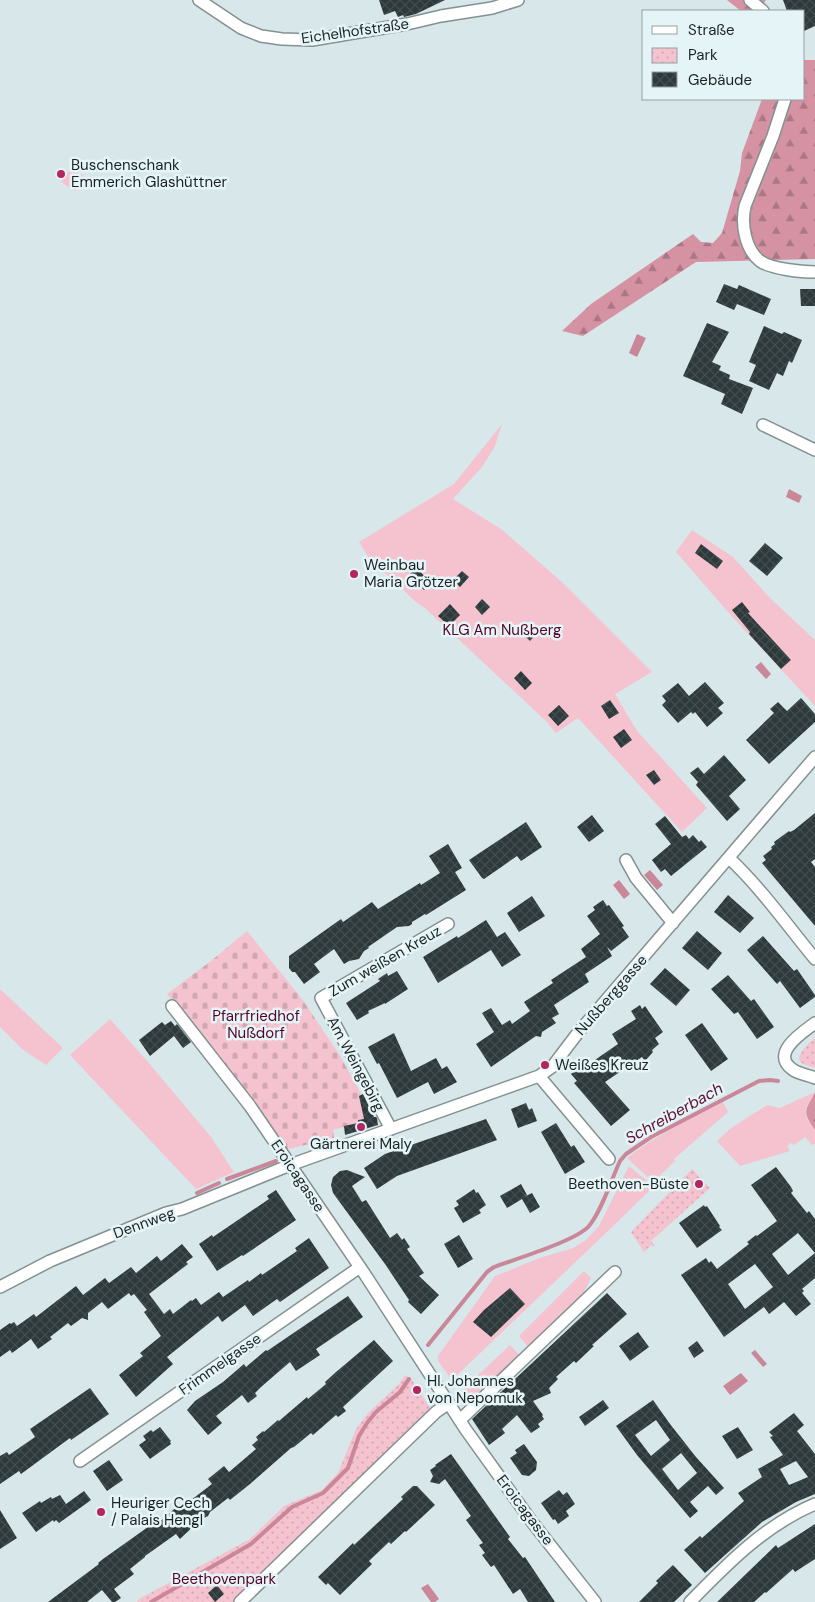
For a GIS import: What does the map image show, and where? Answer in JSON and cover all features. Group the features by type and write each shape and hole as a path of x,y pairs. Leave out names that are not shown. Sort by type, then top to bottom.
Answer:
{"street":[{"name":"Eichelhofstraße","path":"199,0 241,28 261,36 282,40 312,40 398,26 441,16 492,8 518,0"},
{"path":"750,0 762,10"},
{"path":"785,100 773,136 745,206 743,214 745,233 752,251 761,262 788,270 815,272"},
{"path":"763,425 815,450"},
{"name":"Nußberggasse","path":"290,1165 539,1076 552,1066 577,1034 815,757"},
{"path":"729,858 782,917 815,959"},
{"path":"626,860 636,878 673,923"},
{"name":"Zum weißen Kreuz","path":"321,998 448,924"},
{"name":"Am Weingebirg","path":"321,998 391,1130"},
{"name":"Eroicagasse","path":"172,1006 236,1086 360,1268 466,1430 532,1522 595,1602"},
{"path":"815,1023 793,1041 785,1055 785,1060 791,1069 815,1078"},
{"path":"539,1076 609,1158"},
{"name":"Dennweg","path":"0,1287 50,1261 166,1213 182,1210 290,1165"},
{"name":"Frimmelgasse","path":"80,1461 360,1268"},
{"path":"460,1420 615,1272"},
{"path":"240,1602 436,1412 449,1403"},
{"path":"690,1602 716,1575 751,1544 778,1523 815,1504"}],"green space":[{"path":"727,0 766,0 764,3 768,10 740,10"},
{"path":"805,60 815,60 815,259 696,262 583,336 562,331 591,304 693,234 701,242 713,243 722,233 740,171 742,153 762,100 805,100"},
{"path":"71,169 86,177 75,191 61,182"},
{"name":"KLG Am Nußberg","path":"502,424 495,446 482,467 453,499 501,529 563,583 652,672 615,694 637,731 707,808 682,832 578,718 556,733 547,722 369,558 359,542 454,484"},
{"path":"692,530 733,557 770,598 815,640 815,706 728,612 676,552"},
{"name":"Pfarrfriedhof Nußdorf","path":"247,931 302,999 339,1054 370,1110 364,1119 358,1120 358,1123 333,1130 334,1138 285,1150 228,1071 167,994"},
{"path":"0,989 63,1048 46,1065 23,1050 0,1027"},
{"path":"110,1019 211,1137 234,1172 196,1189 70,1055"},
{"path":"815,1038 815,1068 803,1064 799,1058 804,1049"},
{"path":"815,1092 806,1108 807,1119 815,1130 815,1144 812,1145 805,1137 794,1145 791,1143 787,1146 790,1151 740,1166 717,1141 731,1128 767,1105 780,1108"},
{"path":"815,1093 815,1130 808,1120 806,1112"},
{"path":"723,1102 728,1112 674,1159 675,1161 653,1182 627,1158 685,1121"},
{"path":"629,1166 652,1185 652,1188 452,1380 438,1361 438,1356 495,1276 540,1258 573,1248 586,1240 599,1226"},
{"path":"692,1169 710,1188 651,1241 655,1246 651,1245 644,1252 631,1232"},
{"path":"584,1271 591,1278 581,1298 529,1348 519,1336"},
{"path":"510,1345 520,1356 465,1407 457,1395"},
{"name":"Beethovenpark","path":"405,1375 412,1380 432,1411 234,1602 137,1602 139,1599 250,1539 284,1506 322,1490 338,1473 356,1429 368,1413 399,1384"}],"shaded area":[{"path":"637,334 646,338 637,357 629,353"},
{"path":"789,489 802,496 799,503 786,497"},
{"path":"761,662 771,674 766,679 755,667"},
{"path":"650,870 663,885 657,890 644,875"},
{"path":"619,880 630,894 624,899 613,885"},
{"path":"755,1350 767,1364 763,1367 751,1353"},
{"path":"741,1373 748,1381 730,1395 723,1386"},
{"path":"428,1584 439,1599 435,1602 431,1602 421,1588"}],"building":[{"path":"379,0 445,0 416,14 398,17 395,11 384,15"},
{"path":"783,0 815,0 815,26 805,31 805,10 787,10"},
{"path":"724,284 737,289 739,285 771,299 764,315 737,304 734,310 716,302"},
{"path":"800,289 815,289 815,306 801,306"},
{"path":"707,323 729,332 712,362 721,366 719,370 730,375 729,379 753,388 742,414 721,404 725,394 683,376"},
{"path":"764,326 802,340 792,363 789,361 783,376 777,373 769,390 749,381 756,365 749,362"},
{"path":"765,543 783,558 767,576 749,561"},
{"path":"701,544 723,561 717,569 695,553"},
{"path":"416,568 431,582 424,590 409,575"},
{"path":"462,571 469,577 460,587 453,580"},
{"path":"482,599 490,607 482,615 475,607"},
{"path":"742,602 750,612 748,613 791,660 781,669 749,634 750,632 732,610"},
{"path":"450,604 460,615 449,626 438,616"},
{"path":"530,625 537,633 530,641 522,633"},
{"path":"521,671 532,683 525,690 514,678"},
{"path":"705,682 724,703 718,708 723,713 707,727 695,712 693,714 691,712 678,723 662,705 666,701 662,696 678,683 689,696"},
{"path":"801,698 815,714 815,722 769,764 746,740 774,713 770,709 778,702 787,711"},
{"path":"610,700 619,713 609,719 601,706"},
{"path":"559,705 569,716 558,726 548,715"},
{"path":"624,729 632,740 621,748 613,737"},
{"path":"724,755 746,780 729,796 740,809 727,821 696,785 698,782 690,773 698,767 704,774"},
{"path":"654,770 661,780 654,785 646,775"},
{"path":"815,813 815,859 811,862 815,867 815,926 762,863 766,860 763,856 772,849 771,847 775,844 774,842 789,831 794,830"},
{"path":"592,815 604,831 589,842 577,827"},
{"path":"665,816 682,837 686,835 689,839 693,835 707,847 671,876 665,869 661,872 652,860 671,844 655,824"},
{"path":"526,822 542,847 521,861 517,856 484,879 482,878 469,860"},
{"path":"448,844 462,868 455,872 466,890 412,922 409,926 397,927 368,947 359,959 344,964 334,949 314,964 320,972 304,984 295,972 292,972 289,968 289,956 341,919 343,922 372,902 378,909 440,873 429,856"},
{"path":"728,895 754,918 740,933 714,912"},
{"path":"532,896 545,916 519,932 507,913"},
{"path":"603,900 607,906 609,905 624,926 622,927 629,937 611,951 607,947 612,956 585,974 589,982 554,1005 559,1014 552,1018 556,1023 542,1032 541,1037 536,1036 491,1067 476,1044 494,1032 482,1013 491,1008 502,1025 510,1020 512,1024 530,1011 524,1002 553,983 551,980 586,957 581,949 600,934 587,916 595,910 593,907"},
{"path":"486,920 497,937 505,932 521,955 502,967 491,950 438,983 423,957"},
{"path":"697,931 722,953 708,970 682,948"},
{"path":"763,936 794,971 797,969 815,995 815,997 800,1008 780,981 777,984 747,950"},
{"path":"665,968 690,990 676,1006 650,984"},
{"path":"397,971 408,989 385,1004 368,1011 369,1013 357,1020 346,1003 380,981 378,979 387,973 388,976"},
{"path":"728,975 751,1001 754,999 774,1027 757,1039 738,1012 734,1014 711,989"},
{"path":"640,1005 642,1009 645,1006 663,1032 655,1038 659,1044 652,1050 653,1052 645,1061 642,1057 605,1082 630,1110 611,1126 574,1083 577,1081 571,1074 589,1059 592,1062 618,1044 612,1034 636,1019 631,1011"},
{"path":"171,1021 175,1026 177,1024 191,1042 183,1048 174,1036 150,1056 139,1040 162,1022 165,1025"},
{"path":"702,1023 728,1059 711,1071 685,1035"},
{"path":"394,1033 411,1071 436,1058 442,1069 447,1066 457,1082 434,1094 428,1082 397,1098 379,1063 377,1064 368,1047"},
{"path":"363,1094 374,1117 377,1118 378,1125 345,1135 344,1126 358,1123 358,1120 364,1119 359,1096"},
{"path":"526,1103 529,1110 532,1108 537,1121 518,1128 511,1109"},
{"path":"486,1119 497,1140 397,1176 377,1189 364,1168 385,1154"},
{"path":"556,1123 571,1147 574,1145 585,1162 565,1174 541,1132"},
{"path":"776,1167 791,1187 793,1191 791,1193 807,1213 809,1211 815,1219 815,1253 815,1278 802,1289 804,1291 802,1293 811,1304 796,1316 784,1302 769,1314 764,1307 724,1337 681,1275 706,1258 717,1269 749,1244 747,1242 777,1221 751,1185","holes":["798,1233 815,1253 788,1275 772,1254","755,1264 773,1287 745,1309 728,1284"]},
{"path":"347,1170 365,1177 352,1186 362,1202 366,1200 390,1238 397,1233 402,1240 404,1238 410,1247 407,1249 424,1273 419,1276 439,1295 421,1314 408,1302 409,1300 385,1264 333,1193 331,1185 333,1177 340,1171"},
{"path":"521,1184 527,1195 524,1197 532,1193 540,1207 530,1213 522,1199 507,1208 500,1196"},
{"path":"474,1189 486,1205 479,1210 481,1213 463,1223 454,1208 459,1205 456,1201"},
{"path":"276,1190 296,1220 217,1271 199,1244 212,1235 213,1237 269,1199 267,1196"},
{"path":"704,1205 705,1207 707,1206 722,1230 697,1248 679,1223"},
{"path":"459,1235 473,1259 458,1268 444,1244"},
{"path":"309,1238 329,1268 280,1302 277,1299 253,1316 245,1305 222,1322 218,1316 167,1357 173,1364 136,1397 119,1375 143,1356 140,1353 161,1336 144,1312 147,1310 134,1294 131,1296 129,1293 108,1309 102,1302 88,1313 88,1320 82,1318 71,1326 68,1323 50,1337 52,1339 38,1349 31,1339 12,1353 10,1350 0,1357 0,1330 10,1323 14,1322 17,1326 34,1314 36,1317 76,1286 83,1295 105,1278 109,1283 131,1267 136,1273 157,1256 161,1261 182,1244 193,1257 186,1262 188,1264 149,1294 164,1314 170,1309 173,1314 196,1298 201,1305 219,1292 223,1297 248,1280 249,1282 261,1273 262,1275 297,1251 295,1248"},
{"path":"510,1288 525,1304 491,1337 473,1322"},
{"path":"607,1293 627,1314 592,1345 594,1346 576,1363 574,1361 556,1377 558,1379 549,1388 551,1393 533,1401 543,1415 544,1419 538,1424 540,1427 531,1433 517,1415 502,1429 505,1433 489,1445 472,1419"},
{"path":"348,1296 363,1317 316,1349 320,1355 296,1371 290,1362 261,1387 255,1393 257,1396 248,1403 242,1395 216,1416 222,1423 208,1435 187,1410 195,1401 223,1382 244,1364 246,1367 266,1350"},
{"path":"638,1332 649,1347 630,1361 619,1346"},
{"path":"374,1340 393,1361 343,1407 346,1411 338,1417 336,1415 313,1435 311,1433 291,1448 230,1500 228,1498 210,1512 208,1516 200,1520 180,1539 176,1534 145,1556 130,1569 134,1574 114,1589 121,1598 112,1602 102,1590 87,1602 48,1602 103,1559 155,1522 157,1524 180,1504 182,1507 212,1484 208,1479 224,1466 229,1472 256,1449 252,1445 258,1440 256,1437 279,1421 307,1397 308,1399"},
{"path":"697,1341 704,1351 694,1358 688,1348"},
{"path":"90,1388 109,1414 71,1440 70,1438 21,1474 19,1471 0,1484 0,1456 7,1452 9,1455 35,1437 30,1429"},
{"path":"603,1400 609,1408 585,1426 579,1417"},
{"path":"653,1400 696,1457 724,1488 716,1495 708,1486 690,1502 698,1511 690,1518 637,1455 616,1426","holes":["656,1420 670,1440 651,1456 635,1435","681,1453 697,1473 678,1490 662,1469"]},
{"path":"794,1413 804,1425 797,1431 815,1454 815,1494 796,1502 762,1522 705,1573 684,1550 700,1536 702,1538 744,1501 738,1493 762,1477 758,1469 783,1455 770,1437 773,1436 769,1432","holes":["796,1461 808,1477 789,1485 780,1469"]},
{"path":"160,1427 171,1441 171,1444 150,1459 139,1445 146,1440 143,1436 151,1430 153,1432"},
{"path":"738,1427 753,1450 737,1459 722,1436"},
{"path":"524,1444 537,1462 536,1470 529,1476 522,1475 510,1458 517,1453 515,1450"},
{"path":"451,1454 510,1537 508,1539 523,1558 525,1557 555,1602 528,1602 520,1589 513,1594 494,1565 491,1567 482,1555 485,1553 479,1545 483,1543 466,1520 471,1516 445,1479 439,1484 430,1482 433,1476 430,1470"},
{"path":"109,1460 123,1480 107,1491 93,1471"},
{"path":"413,1486 417,1486 435,1505 406,1532 391,1544 389,1542 369,1561 372,1564 340,1595 328,1583 326,1585 318,1577 403,1499 401,1497"},
{"path":"559,1490 563,1495 567,1492 575,1504 566,1511 569,1516 558,1524 541,1503"},
{"path":"84,1491 91,1500 59,1523 53,1520 36,1532 22,1513 40,1501 41,1503 51,1497 52,1499 60,1495 66,1504"},
{"path":"0,1510 17,1538 0,1549"},
{"path":"815,1524 815,1559 795,1572 793,1569 754,1602 717,1602 776,1545 778,1548"},
{"path":"673,1565 692,1585 674,1602 639,1602 658,1583 656,1581"},
{"path":"217,1585 224,1594 215,1602 208,1593"}],"waterway":[{"name":"Schreiberbach","path":"428,1345 487,1272 494,1267 572,1238 589,1226 602,1203 620,1161 626,1154 651,1137 759,1081 778,1081"},
{"path":"227,1179 276,1161"},
{"path":"197,1193 219,1183"},
{"name":"Schreiberbach","path":"151,1602 251,1544 292,1507 323,1493 348,1468 359,1436 367,1423 376,1412 400,1392 409,1379"}],"place":[{"name":"Buschenschank Emmerich Glashüttner","path":"61,174"},
{"name":"Weinbau Maria Grötzer","path":"354,574"},
{"name":"Weißes Kreuz","path":"545,1065"},
{"name":"Gärtnerei Maly","path":"361,1127"},
{"name":"Beethoven-Büste","path":"699,1184"},
{"name":"Hl. Johannes von Nepomuk","path":"417,1390"},
{"name":"Heuriger Cech / Palais Hengl","path":"101,1512"}]}
